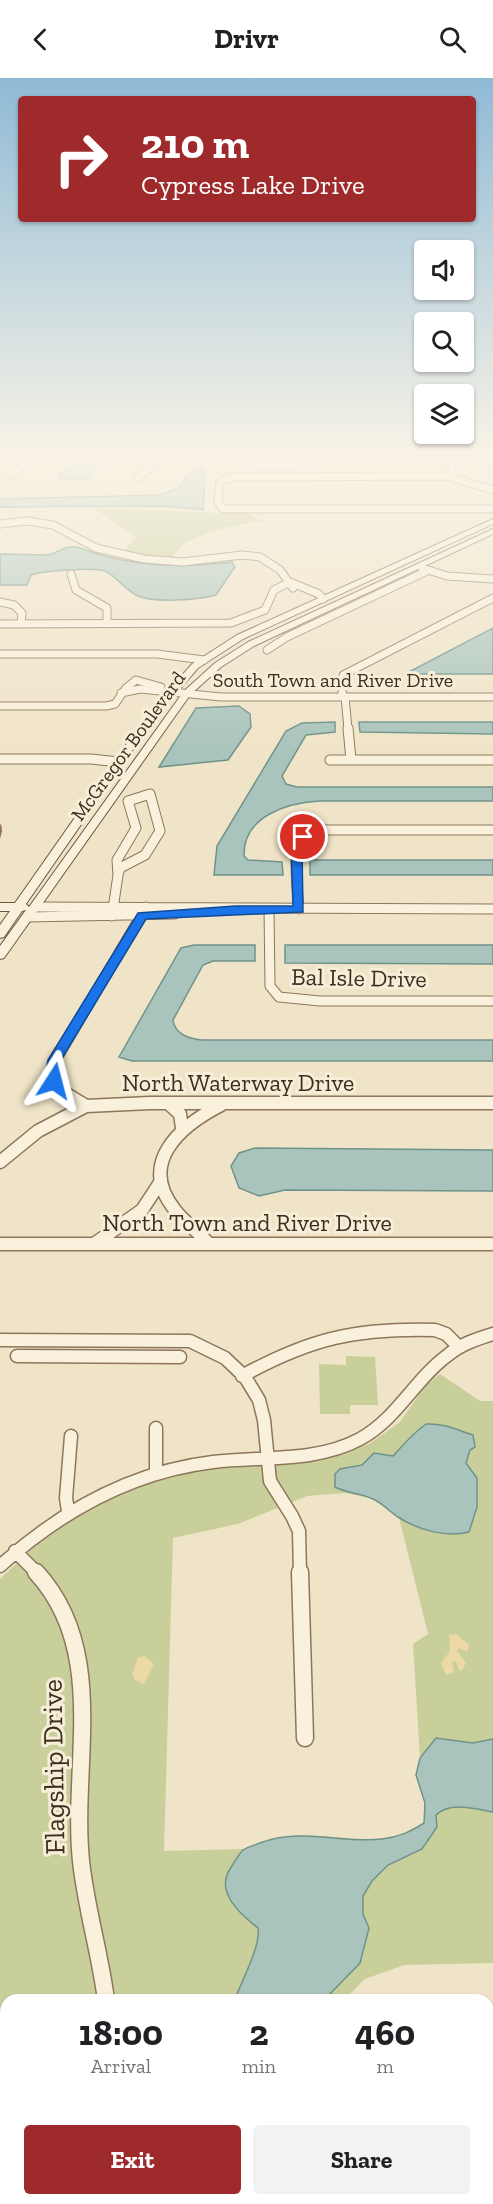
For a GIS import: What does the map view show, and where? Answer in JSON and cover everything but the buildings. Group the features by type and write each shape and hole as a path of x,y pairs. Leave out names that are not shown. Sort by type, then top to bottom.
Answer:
{"main road":[{"name":"McGregor Boulevard","path":"0,934 10,914 119,762 171,691 195,666 240,637 427,551"},
{"path":"423,569 419,561 430,551"},
{"name":"McGregor Boulevard","path":"0,956 187,693 201,678 236,652 298,622 423,569 456,551"},
{"path":"298,622 324,605 319,601"},
{"path":"104,812 104,805 126,770 119,762"},
{"path":"0,907 10,914 31,912"}],"street":[{"path":"110,551 144,559 183,562 253,556 270,562 290,582 292,587 319,601"},
{"path":"267,650 275,642 423,569 447,576 493,579"},
{"path":"71,574 76,590 107,608 107,624"},
{"path":"0,624 210,624 238,621 265,610 274,590 290,582"},
{"path":"351,760 341,679 347,672 493,598"},
{"path":"0,602 19,608 22,613 21,624"},
{"path":"0,654 157,654 204,660"},
{"path":"157,654 195,666"},
{"name":"South Town and River Drive","path":"0,706 106,706 116,702 121,693 133,689 171,691 221,698 493,697"},
{"path":"0,759 91,759 119,762"},
{"path":"330,760 493,760"},
{"path":"113,911 120,868 145,855 160,831 150,794 128,801 136,828 117,860 118,875"},
{"path":"299,909 297,846 303,837 310,833 326,830 493,830"},
{"name":"Bal Isle Drive","path":"269,909 270,986 279,998 299,1001 493,1001"},
{"path":"31,912 493,909"},
{"path":"86,1106 58,1088 54,1081 52,1067 144,911"},
{"path":"169,1103 178,1109 182,1128"},
{"name":"North Waterway Drive","path":"0,1162 38,1131 86,1106 169,1103 493,1103"},
{"path":"93,1244 138,1214 156,1192 164,1152 182,1128 202,1114 225,1104"},
{"path":"160,1181 172,1206 199,1231 208,1243"},
{"name":"North Town and River Drive","path":"0,1244 493,1244"},
{"path":"242,1376 297,1347 360,1330 435,1329 446,1334 458,1346"},
{"path":"0,1566 38,1531 68,1511 114,1487 156,1472 211,1462 322,1453 348,1444 371,1432 397,1409 424,1375 458,1346 493,1334"},
{"path":"0,1340 190,1341 214,1350 242,1376 254,1392 263,1412 270,1483 291,1510 299,1532 305,1738"},
{"path":"63,1356 64,1340"},
{"path":"17,1356 180,1357"},
{"path":"156,1428 156,1472"},
{"path":"68,1511 66,1498 71,1436"},
{"name":"Flagship Drive","path":"15,1551 49,1587 73,1634 81,1689 78,1826 81,1861 102,1965 105,1994"}],"green space":[{"path":"125,551 177,551 172,558"},
{"path":"346,1356 375,1357 378,1405 350,1405 350,1414 320,1414 319,1364 346,1365"},
{"path":"440,1374 480,1401 493,1401 493,1963 404,1965 365,1979 350,1994 0,1994 0,1579 52,1530 101,1500 137,1484 183,1471 306,1462 369,1444 400,1422 425,1386","holes":["346,1493 374,1499 399,1518 428,1634 413,1644 420,1758 416,1775 425,1803 424,1823 405,1835 380,1840 305,1835 268,1840 244,1849 164,1851 173,1538 238,1524 307,1496"]}],"sand":[{"path":"456,1634 469,1645 467,1652 459,1648 457,1651 466,1663 462,1670 459,1670 456,1662 452,1661 454,1672 446,1675 441,1663 450,1651 449,1635"},
{"path":"144,1656 154,1664 144,1684 135,1680 132,1674 138,1658"}],"water":[{"path":"58,551 88,551 134,562 192,565 232,562 235,567 216,595 188,599 155,600 138,596 109,573 99,570 45,572 31,575 27,585 0,585 0,554 49,555"},
{"path":"493,628 493,674 405,674"},
{"path":"239,706 250,714 251,727 228,760 159,767 196,708"},
{"path":"335,722 335,732 306,735 282,776 286,784 297,787 493,787 493,801 319,801 294,805 269,814 251,831 246,842 244,856 248,860 282,862 283,875 214,875 217,846 286,731 302,723"},
{"path":"359,722 493,722 493,734 360,732"},
{"path":"310,860 493,860 493,875 310,875"},
{"path":"194,945 255,945 255,961 213,961 203,965 173,1020 176,1029 187,1036 201,1040 493,1040 493,1061 132,1061 119,1057 181,948"},
{"path":"285,945 493,945 493,964 285,963"},
{"path":"255,1148 493,1150 493,1191 285,1190 259,1196 239,1188 231,1166 239,1153"},
{"path":"426,1424 445,1426 473,1435 475,1447 470,1450 466,1463 477,1478 477,1507 469,1532 451,1534 414,1526 370,1498 335,1487 335,1474 340,1469 362,1465 374,1453 393,1456 412,1435"},
{"path":"436,1738 473,1743 493,1739 493,1812 463,1807 448,1808 442,1811 436,1815 437,1827 422,1849 388,1865 372,1881 363,1896 363,1914 369,1928 360,1963 330,1994 237,1994 254,1953 258,1935 258,1928 237,1909 226,1886 226,1878 239,1854 247,1848 275,1838 306,1836 382,1839 399,1835 419,1826 424,1823 425,1803 416,1775 420,1758"}],"route":[{"path":"54,1081 52,1067 55,1060 142,915 235,909 299,909 297,846 303,837"}]}
